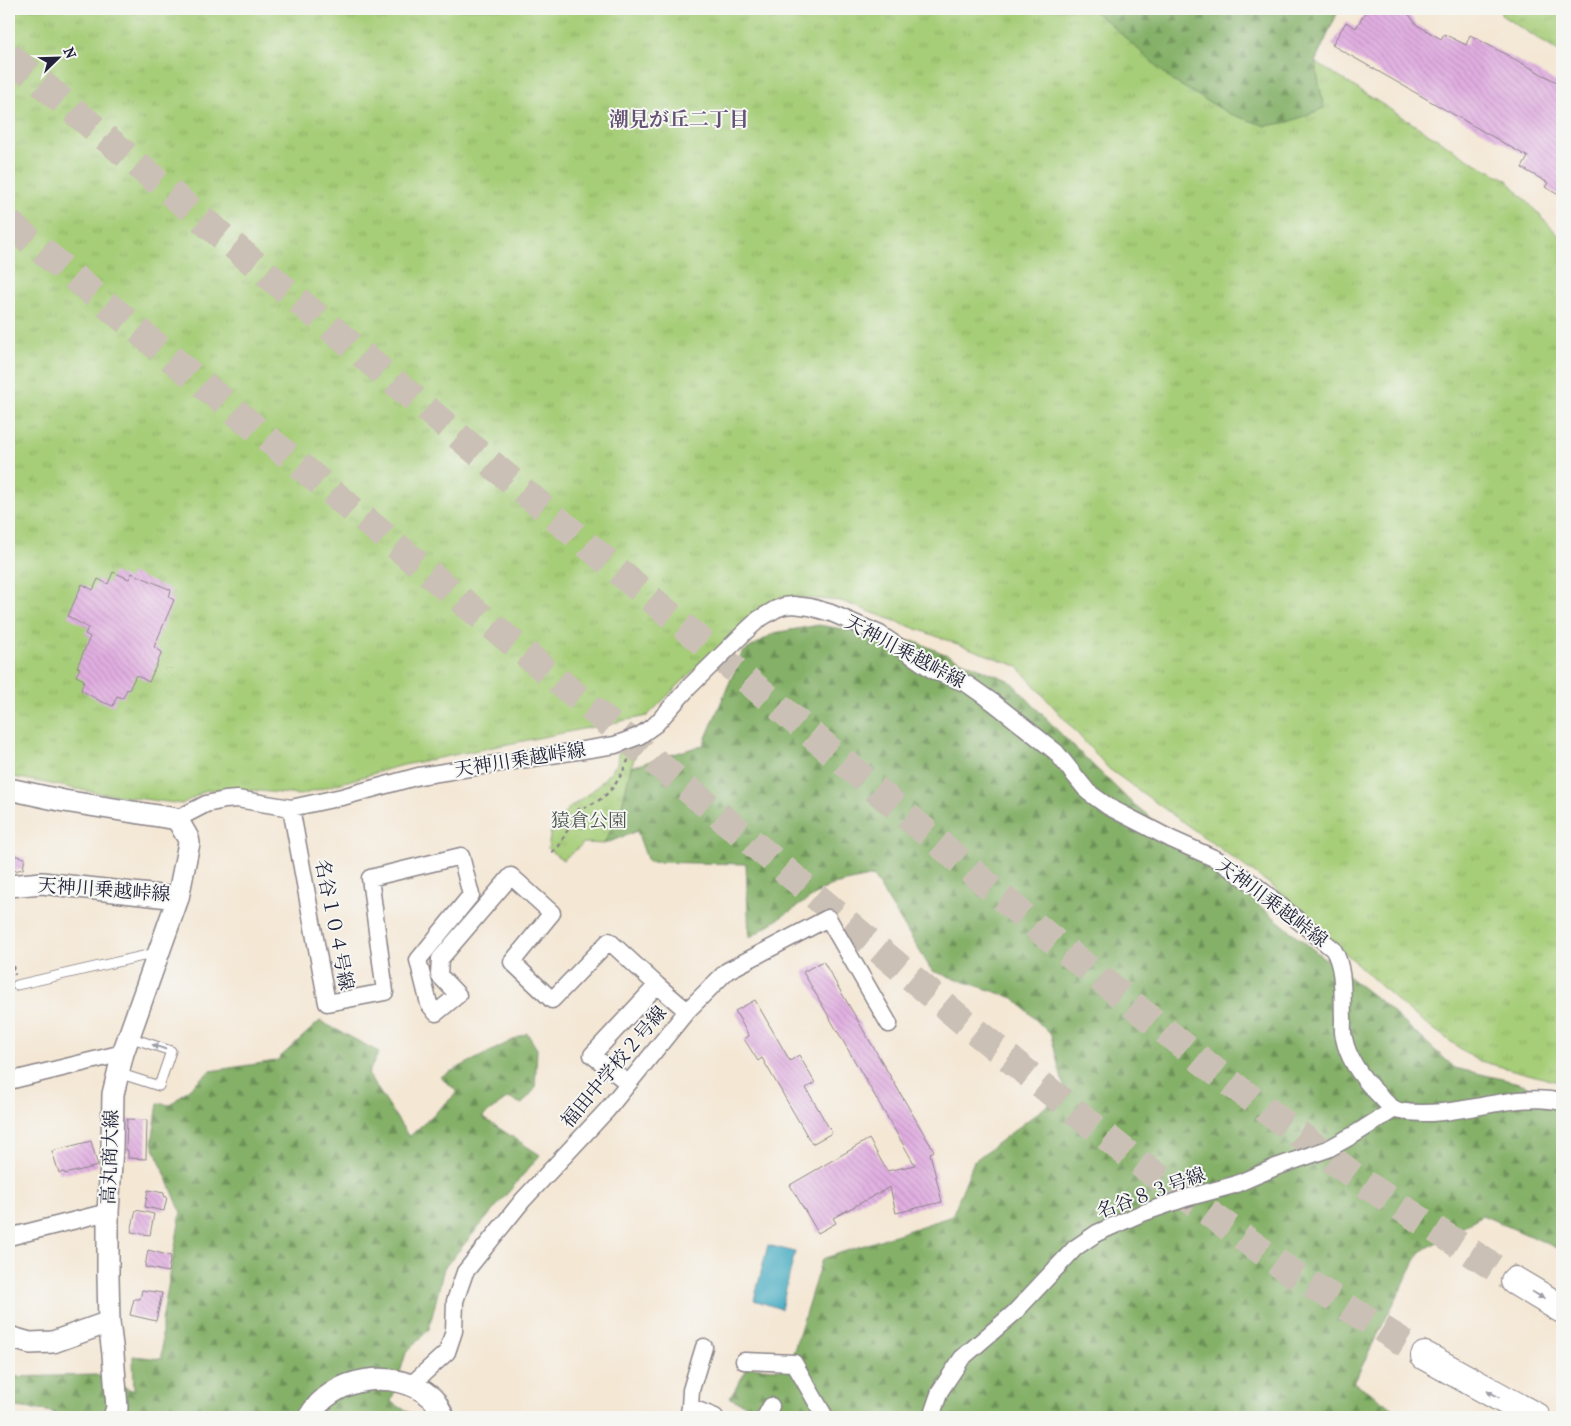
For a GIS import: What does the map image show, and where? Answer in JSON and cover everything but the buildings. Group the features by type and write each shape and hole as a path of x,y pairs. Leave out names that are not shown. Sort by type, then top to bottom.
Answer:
{"highway":[{"path":"1515,1282 1562,1309"},
{"path":"1425,1356 1536,1417"}],"street":[{"name":"天神川乗越峠線","path":"9,886 42,883 178,898 190,843 177,819 206,804 237,799 291,808 342,797 419,776 615,745 638,736 656,724 689,687 746,631 776,609 793,605 810,607 831,613 880,634 934,671 967,684 1056,752 1088,792 1109,807 1171,839 1218,860 1255,885 1333,949 1339,958 1343,1036 1347,1048 1356,1066 1371,1087 1393,1110"},
{"path":"9,789 64,801 177,819"},
{"name":"名谷１０４号線","path":"291,808 327,1003 385,992 370,878 461,856 471,895 418,960 429,1004 436,1012 458,995 439,975 440,960 511,876 552,913 512,962 552,1000 609,941 657,985"},
{"name":"高丸商大線","path":"114,1417 117,1408 109,1322 108,1212 113,1094 124,1054 178,898"},
{"name":"福田中学校２号線","path":"412,1384 447,1352 454,1331 455,1302 465,1272 523,1200 606,1110 687,1012 727,970 828,918 889,1024"},
{"path":"628,1083 592,1054 657,985 687,1012"},
{"path":"9,1081 124,1054"},
{"path":"1393,1110 1406,1112 1452,1111 1534,1099 1562,1102"},
{"name":"名谷８３号線","path":"931,1417 940,1391 962,1358 1014,1313 1075,1248 1097,1233 1140,1214 1186,1198 1234,1185 1276,1167 1328,1149 1393,1110"},
{"path":"9,1237 108,1212"},
{"path":"9,1337 30,1343 53,1342 109,1322"},
{"path":"704,1347 691,1390 689,1412 715,1417"},
{"path":"744,1361 794,1363 825,1417"},
{"path":"309,1417 315,1406 339,1388 366,1380 386,1378 412,1384 433,1398 444,1417"}],"lane":[{"path":"17,986 159,953"},
{"path":"171,1051 159,1086 124,1054 171,1051"}],"path":[{"path":"552,852 559,846 579,809 590,806 608,794 620,779 638,736"},
{"path":"9,950 17,986"}],"green space":[{"path":"9,9 1339,9 1315,62 1475,163 1506,179 1562,239 1562,1084 1476,1060 1406,1009 1275,888 1109,769 1017,666 841,601 782,596 696,668 647,716 399,766 300,795 239,789 207,790 182,804 98,793 9,776"},
{"path":"1090,9 1339,9 1315,62 1324,108 1289,122 1266,126 1230,114 1173,81 1108,22"},
{"path":"1501,9 1562,9 1562,54 1501,15"},
{"path":"819,625 916,642 1010,681 1130,801 1381,1002 1455,1068 1515,1082 1562,1097 1562,1250 1482,1215 1419,1253 1354,1382 1406,1417 772,1417 730,1398 748,1367 788,1370 822,1259 952,1216 974,1161 1065,1092 1051,1035 1014,998 932,971 873,876 829,886 749,938 746,864 648,862 637,831 604,844 621,810 631,767 703,745 742,653 774,633"},
{"name":"猿倉公園","path":"642,739 631,767 621,810 604,844 584,843 563,860 548,849 551,830 567,810 598,786 617,764 619,748"},
{"path":"320,1021 379,1052 368,1074 409,1137 458,1092 440,1077 527,1033 537,1049 535,1089 522,1104 508,1098 482,1117 540,1155 444,1268 429,1329 406,1353 391,1402 417,1417 53,1417 54,1412 9,1406 9,1377 96,1375 134,1391 133,1356 162,1359 162,1321 181,1212 152,1143 158,1103 170,1105 210,1071 276,1061"}],"water":[{"path":"768,1245 795,1252 781,1309 754,1300"}],"tunnel":[{"path":"9,56 1039,929 1216,1072 1362,1182 1515,1281"},
{"path":"9,223 779,865 964,1022 1135,1160 1288,1270 1425,1356"}],"district":[{"name":"潮見が丘二丁目","path":"679,119"}]}
